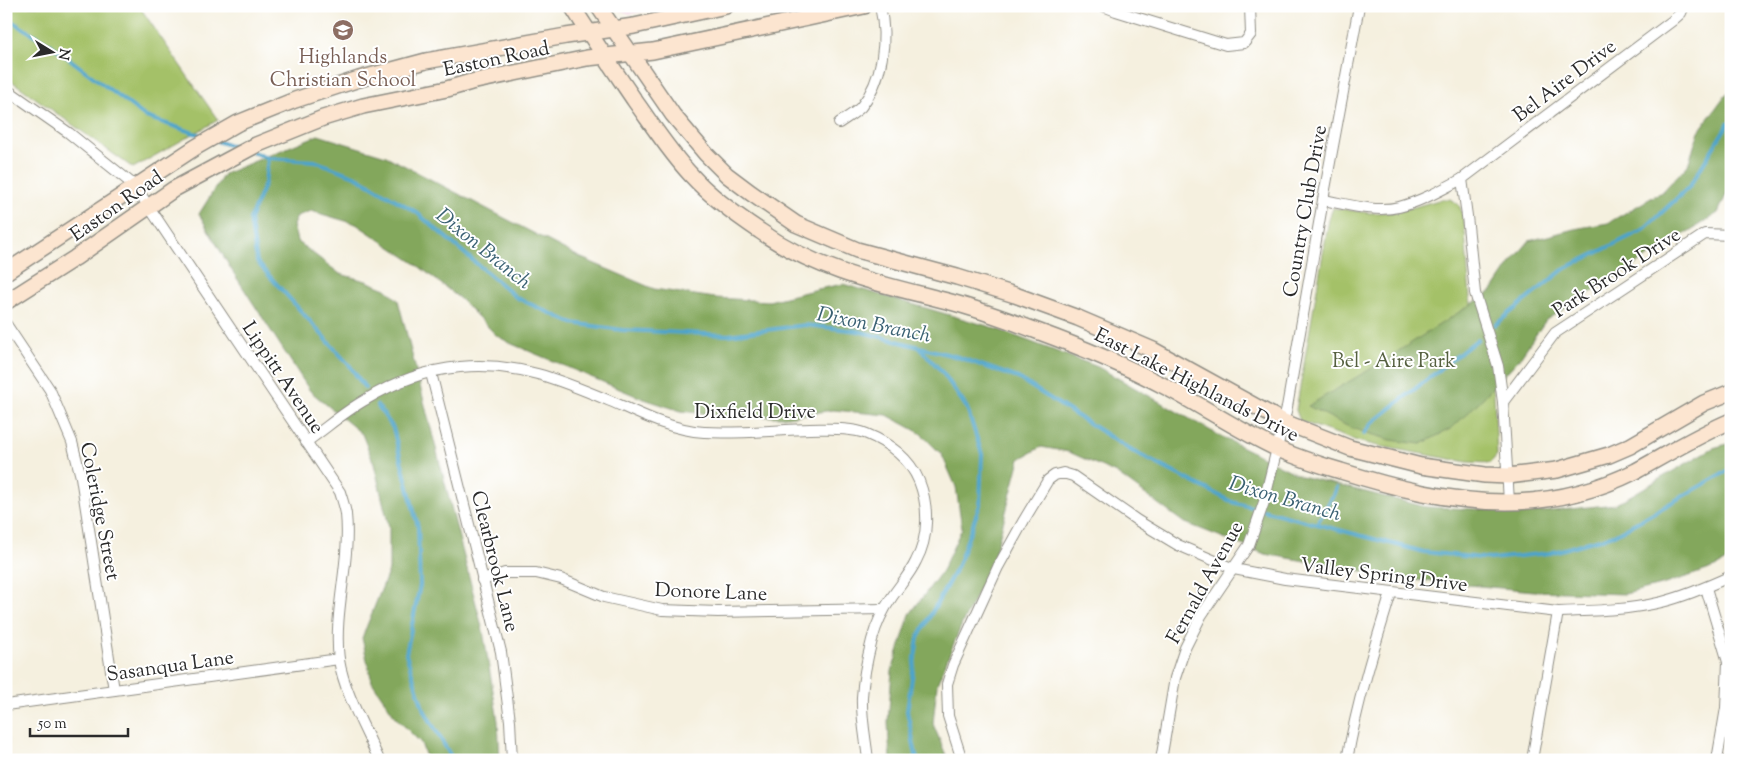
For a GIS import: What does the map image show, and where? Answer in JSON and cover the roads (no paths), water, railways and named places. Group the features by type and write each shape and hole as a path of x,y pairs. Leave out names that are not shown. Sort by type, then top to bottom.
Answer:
{"main road":[{"name":"East Lake Highlands Drive","path":"572,6 651,124 690,175 714,197 782,246 860,279 972,308 1084,349 1164,386 1278,449 1307,460 1369,480 1416,492 1474,501 1509,502 1545,499 1604,485 1731,421"},
{"name":"East Lake Highlands Drive","path":"598,6 673,115 706,154 735,181 796,224 857,250 956,276 1015,295 1097,326 1153,350 1284,422 1335,443 1385,458 1462,472 1508,476 1557,470 1609,455 1630,446 1704,403 1731,392"},
{"name":"Easton Road","path":"6,272 158,171 238,123 295,100 426,61 589,32 613,30 726,6"},
{"name":"Easton Road","path":"6,302 75,258 174,189 256,145 338,113 471,82 587,58 653,51 864,6"}],"street":[{"path":"839,123 860,108 875,84 883,49 883,19 880,6"},
{"path":"1104,6 1226,45 1244,43 1251,34 1250,6"},
{"name":"Country Club Drive","path":"1284,422 1323,200 1360,6"},
{"name":"Bel Aire Drive","path":"1323,200 1370,208 1398,207 1441,190 1462,179 1672,21 1681,13 1684,6"},
{"name":"Lippitt Avenue","path":"6,88 69,133 135,186 340,492 346,512 347,544 339,618 339,659 345,684 379,760"},
{"path":"1462,179 1468,216 1474,293 1498,366 1503,402 1509,502"},
{"name":"Park Brook Drive","path":"1503,402 1554,333 1705,234 1730,235"},
{"name":"Coleridge Street","path":"6,324 50,390 72,442 81,476 114,690"},
{"name":"Dixfield Drive","path":"306,442 365,400 404,381 430,373 484,366 513,368 552,378 675,427 703,432 836,428 865,433 883,442 906,460 914,470 926,506 926,530 917,560 884,610 872,639 862,699 868,760"},
{"name":"Clearbrook Lane","path":"430,373 501,652 510,721 512,760"},
{"name":"Fernald Avenue","path":"1161,760 1175,678 1185,648 1201,616 1249,545 1258,524 1284,422"},
{"name":"Valley Spring Drive","path":"962,760 948,716 947,684 953,664 998,567 1028,512 1048,480 1055,475 1063,473 1073,476 1138,521 1170,540 1234,569 1285,579 1558,612 1612,609 1662,602 1706,588 1731,576"},
{"name":"Donore Lane","path":"482,580 505,573 536,573 560,579 604,597 662,610 718,612 884,610"},
{"path":"1706,588 1728,662 1726,708 1717,760"},
{"path":"1347,760 1354,722 1368,667 1391,593"},
{"path":"1532,760 1558,612"},
{"name":"Sasanqua Lane","path":"6,705 339,659"}],"waterway":[{"name":"Dixon Branch","path":"6,18 51,45 146,117 206,137"},
{"path":"1495,325 1564,269 1643,230 1689,187 1728,124 1731,123"},
{"name":"Dixon Branch","path":"217,141 241,149"},
{"name":"Dixon Branch","path":"253,152 268,158 315,161 357,177 416,212 517,298 572,323 622,330 728,335 805,325 858,331 958,357 1018,378 1132,451 1232,502 1424,552 1491,559 1550,553 1614,535 1731,469"},
{"path":"268,158 265,183 250,219 257,262 350,366 365,388"},
{"path":"1364,434 1372,423 1478,339"},
{"path":"917,760 907,711 918,638 958,565 980,505 982,454 967,408 943,373 919,347"},
{"path":"377,405 393,428 418,527 420,585 406,654 423,708 453,760"},
{"path":"1317,524 1337,488"}],"place":[{"name":"Highlands Christian School","path":"343,30"}],"park label":[{"name":"Bel - Aire Park","path":"1394,360"}]}
